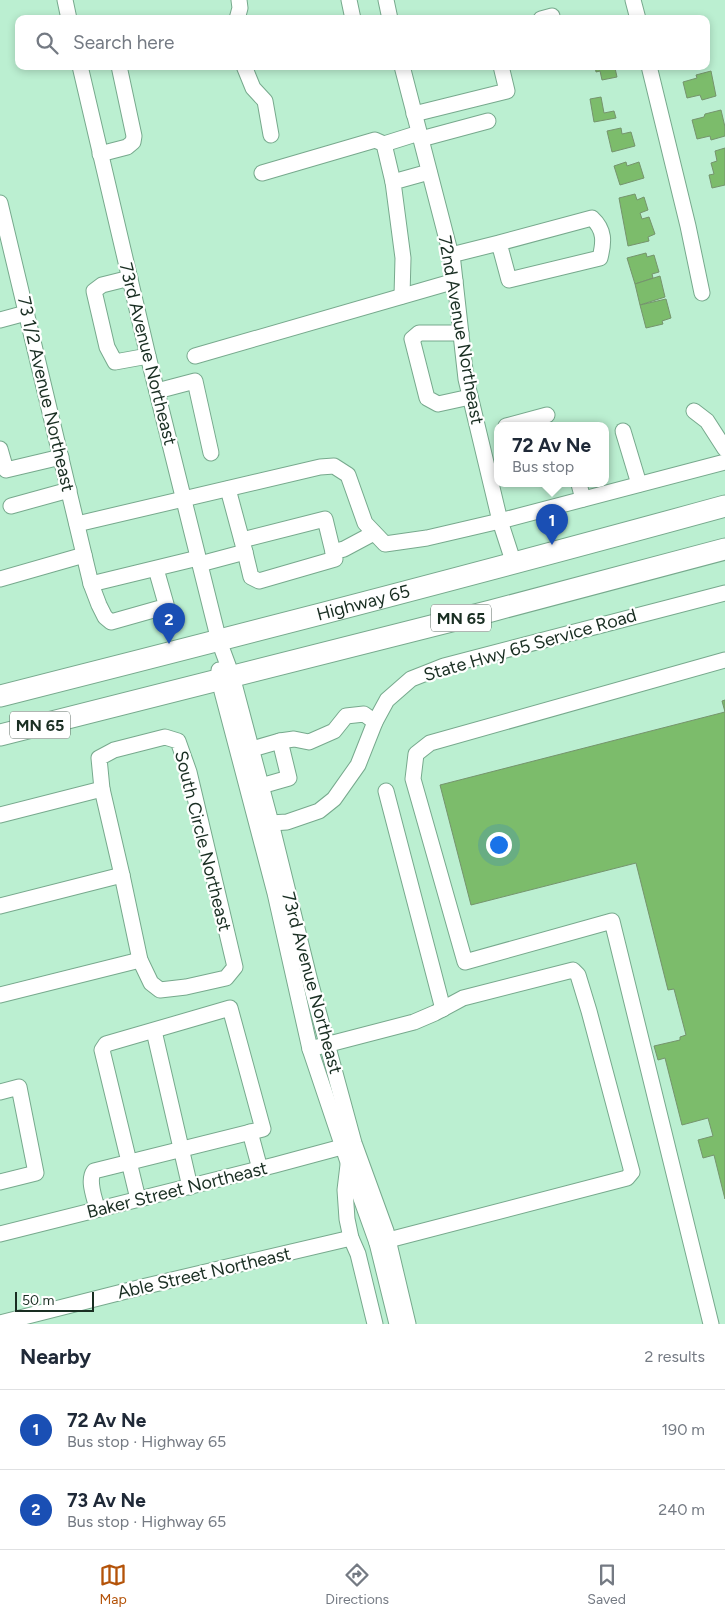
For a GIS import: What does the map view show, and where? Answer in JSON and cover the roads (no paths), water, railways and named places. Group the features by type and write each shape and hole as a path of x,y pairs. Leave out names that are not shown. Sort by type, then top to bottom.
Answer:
{"highway":[{"name":"Highway 65","path":"0,696 514,564 725,506"},
{"name":"MN 65","path":"0,735 491,611 725,549"}],"street":[{"path":"65,0 68,15"},
{"path":"238,15 239,0"},
{"path":"349,0 352,15"},
{"path":"386,0 389,15"},
{"path":"633,0 637,15"},
{"name":"73rd Avenue Northeast","path":"81,70 148,356 219,641 226,678 265,825 327,1044 349,1145 345,1190 347,1219 351,1238 358,1254 375,1324"},
{"path":"100,154 128,147 133,142 134,136 120,70"},
{"path":"246,70 253,88 265,101 271,135"},
{"name":"72nd Avenue Northeast","path":"403,70 451,255 466,379 500,521 514,564"},
{"path":"414,114 507,91 502,70"},
{"path":"650,70 688,226 702,293"},
{"path":"262,172 375,140 384,144 488,121"},
{"path":"384,144 393,182 403,258 402,296"},
{"path":"393,182 429,172"},
{"name":"73 1/2 Avenue Northeast","path":"0,203 91,584 105,617 111,622 164,607 166,604 156,569"},
{"path":"451,255 592,218 600,225 603,245 600,258 509,280 499,243"},
{"path":"130,278 102,285 94,291 107,347 115,362 148,356"},
{"path":"195,356 455,281"},
{"path":"0,320 26,314"},
{"path":"461,334 419,332 412,339 427,398 438,404 470,396"},
{"path":"157,391 195,381 211,453"},
{"path":"694,411 707,421 725,449"},
{"path":"521,422 547,415"},
{"path":"479,434 494,429"},
{"path":"623,431 639,484"},
{"path":"0,449 6,470 61,457"},
{"path":"77,524 320,467 334,466 348,475 365,523 385,544 427,538 500,521 725,462"},
{"path":"580,487 583,499"},
{"path":"91,584 199,561 243,546 325,519 335,559 259,581 252,577 243,546 228,489"},
{"path":"11,506 69,490"},
{"path":"333,552 344,549 374,533"},
{"path":"0,579 84,554"},
{"name":"State Hwy 65 Service Road","path":"265,825 286,822 319,811 334,799 358,765 375,722 387,700 411,679 444,666 725,593"},
{"path":"711,1324 612,921 465,962 412,779 416,754 430,743 725,660"},
{"name":"73rd Avenue Northeast","path":"226,678 252,749 261,786 275,893 310,1049 349,1145 383,1241 408,1324"},
{"path":"252,749 294,739 309,742 334,731 346,716 364,714 375,722"},
{"name":"South Circle Northeast","path":"166,737 178,741 189,772 235,967 226,978 160,990 151,983 140,960 122,875 102,789 99,758 114,750 166,737"},
{"path":"261,786 290,778 280,741"},
{"path":"0,815 102,789"},
{"path":"386,791 443,1009"},
{"path":"0,906 122,875"},
{"path":"0,995 140,960"},
{"path":"310,1049 414,1022 463,998 573,970 578,975 632,1172 627,1178 383,1241"},
{"path":"97,1209 91,1181 91,1175 94,1171 129,1163 182,1150 250,1132 263,1130 230,1008 106,1044 102,1050 129,1163 138,1200"},
{"path":"154,1031 190,1186"},
{"path":"0,1092 19,1087 36,1173 0,1182"},
{"path":"250,1132 260,1169"},
{"name":"Baker Street Northeast","path":"0,1234 349,1145"},
{"name":"73rd Avenue Northeast","path":"348,1162 383,1241 397,1324"},
{"name":"Able Street Northeast","path":"0,1323 142,1287 351,1238"}],"place":[{"name":"72 Av Ne","path":"552,545"},
{"name":"73 Av Ne","path":"169,644"}]}
